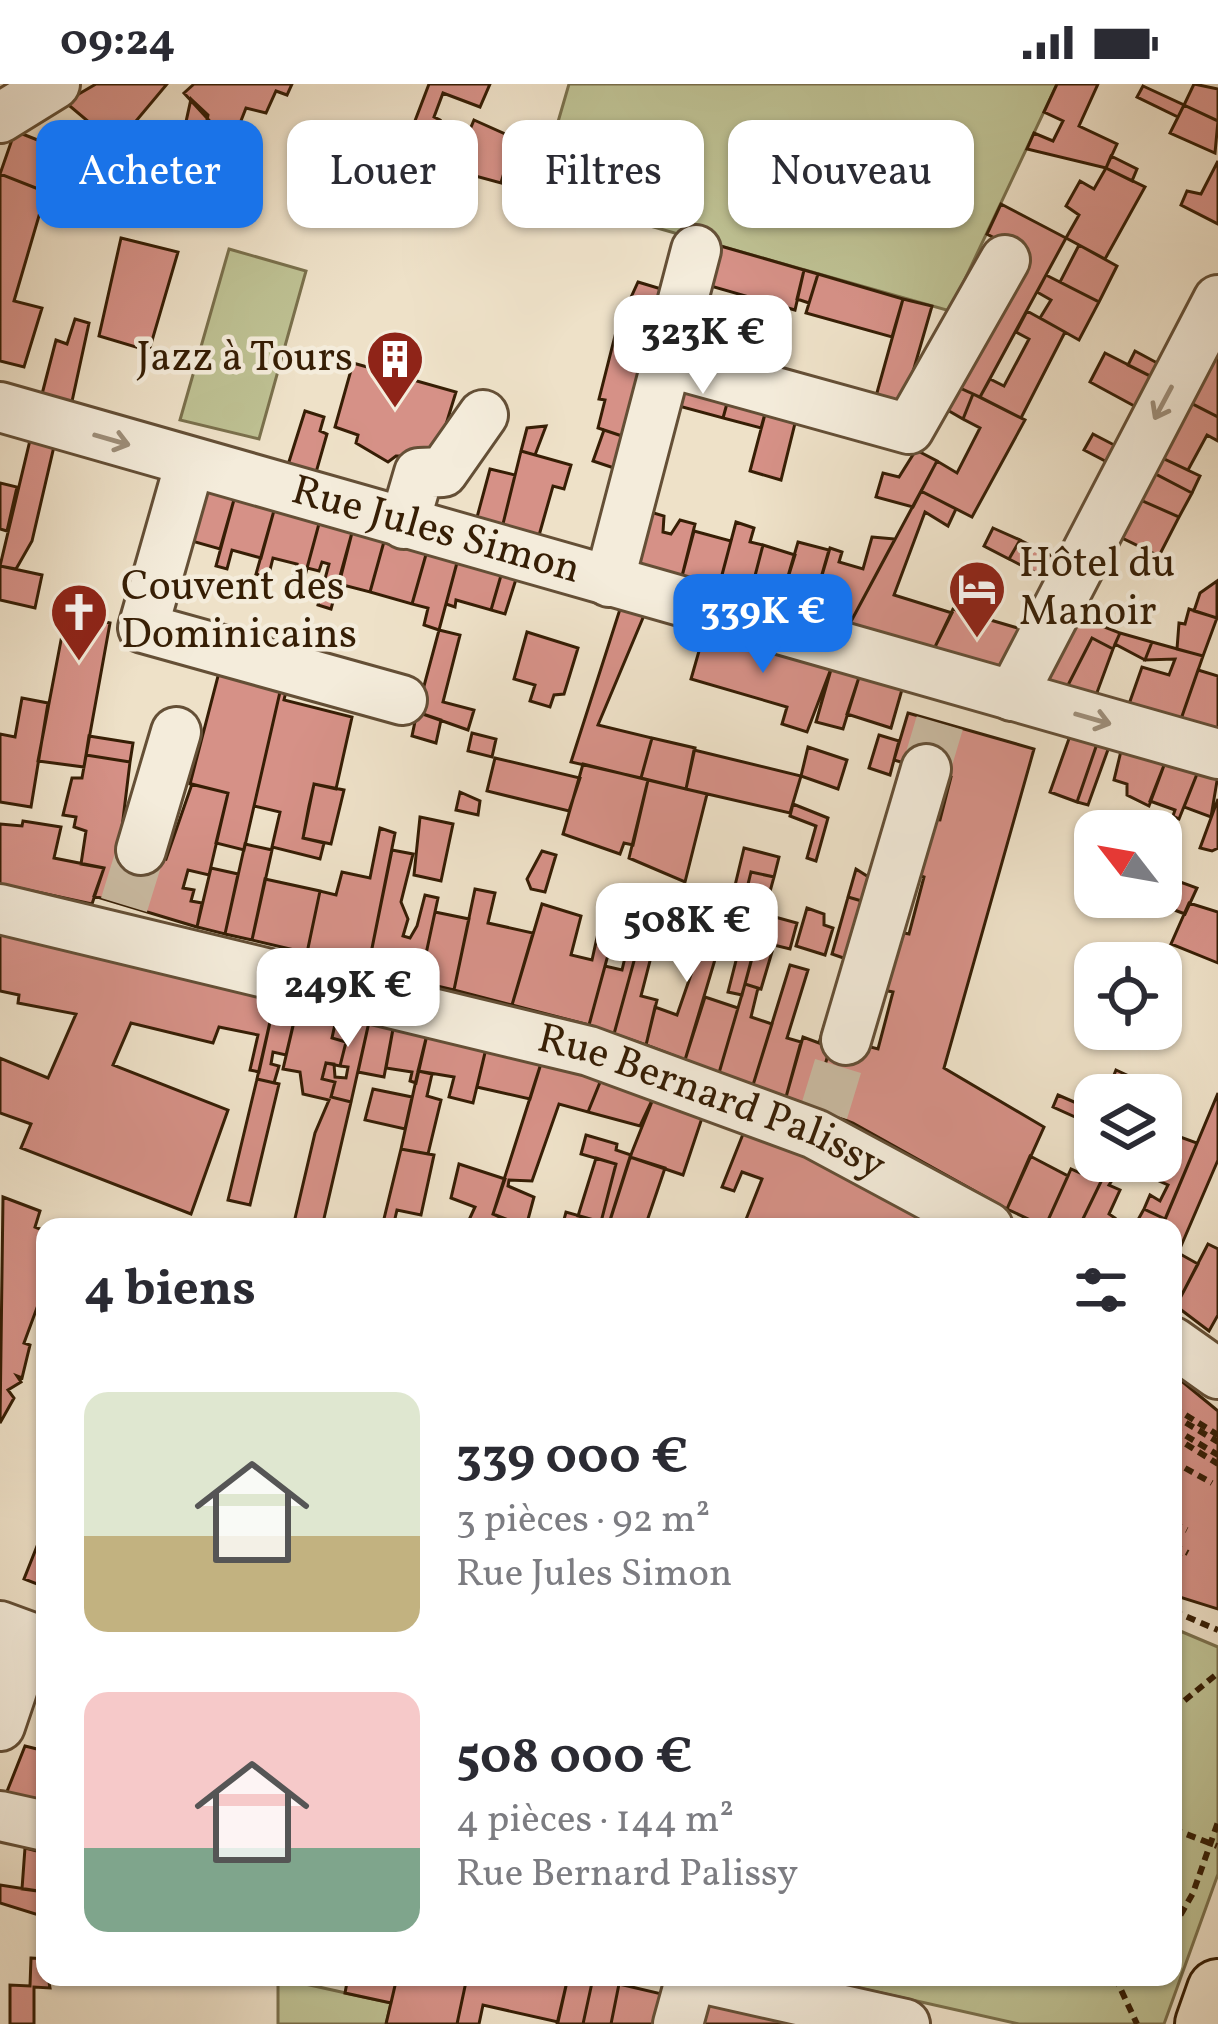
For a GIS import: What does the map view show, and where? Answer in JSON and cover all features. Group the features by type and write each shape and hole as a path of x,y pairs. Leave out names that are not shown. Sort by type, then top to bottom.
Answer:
{"main road":[{"path":"1206,2024 1218,1990"}],"street":[{"path":"0,118 56,84"},
{"path":"609,582 697,250"},
{"path":"667,362 909,429 1005,260"},
{"path":"1012,696 1218,300"},
{"name":"Rue Jules Simon","path":"0,407 609,582 947,701 1012,696 1218,754"},
{"path":"404,524 419,472 443,472 483,416"},
{"path":"190,463 143,628 402,700"},
{"path":"141,850 176,732"},
{"path":"846,1040 926,769"},
{"name":"Rue Bernard Palissy","path":"0,908 120,920 589,1051 819,1123 973,1218"},
{"path":"1182,1348 1218,1374"},
{"path":"0,1627 30,1637 0,1726"},
{"path":"0,1816 36,1824"},
{"path":"678,2024 690,1986"},
{"path":"733,1986 904,2024"}],"path":[{"path":"1182,1416 1218,1438"},
{"path":"1182,1437 1218,1458"},
{"path":"1182,1440 1218,1458"},
{"path":"1185,1468 1212,1484"},
{"path":"1182,1528 1187,1530"},
{"path":"1182,1615 1218,1630"},
{"path":"1182,1703 1218,1673"},
{"path":"1182,1910 1214,1845 1218,1822"},
{"path":"1182,1833 1214,1845"},
{"path":"1119,1986 1138,2024"}],"green space":[{"path":"569,84 1057,84 950,311 657,228 704,228 704,120 559,120"},
{"path":"229,249 306,271 259,439 180,420"},
{"path":"1182,1632 1218,1647 1218,1874 1182,1974"},
{"path":"278,1986 314,1986 391,2003 386,2024 278,2024"},
{"path":"850,1986 1178,1986 1164,2024 1019,2024"}],"building":[{"path":"96,84 167,84 137,120 86,120 65,102"},
{"path":"194,84 292,84 287,95 276,91 266,113 246,108 241,120 209,120 184,93"},
{"path":"429,84 490,84 480,107 443,93 434,117 440,120 415,120"},
{"path":"1057,84 1098,84 1079,126 1117,144 1106,168 1027,149 1034,133 1053,141 1063,121 1044,112"},
{"path":"1194,84 1218,89 1218,121 1184,105"},
{"path":"1143,86 1184,105 1178,117 1137,97"},
{"path":"191,99 208,115 207,120 186,120"},
{"path":"1184,105 1218,121 1215,153 1170,133"},
{"path":"478,122 502,133 501,183 478,177"},
{"path":"15,131 36,139 36,188 0,174"},
{"path":"1111,156 1137,169 1132,181 1106,168"},
{"path":"1218,161 1218,224 1181,205 1187,191 1201,194"},
{"path":"1106,168 1145,187 1105,259 1066,238 1079,215 1066,206 1080,181 1094,189"},
{"path":"0,174 36,188 36,226 14,301 42,308 24,367 0,361"},
{"path":"1001,204 1066,238 980,397 949,383 1022,253 987,234"},
{"path":"121,238 178,252 149,351 99,336"},
{"path":"717,245 804,270 795,310 707,285"},
{"path":"1079,245 1117,266 1099,302 1060,282"},
{"path":"804,270 818,274 809,303 797,299"},
{"path":"818,274 903,299 892,337 806,313"},
{"path":"1046,275 1099,302 1079,340 1040,318 1051,300 1037,292"},
{"path":"638,282 668,291 628,438 598,428 605,400 599,399 617,328"},
{"path":"903,299 932,306 904,403 873,407"},
{"path":"701,306 770,324 757,376 688,357"},
{"path":"1027,311 1065,332 1021,418 980,397 990,379 1004,386 1029,339 1016,332"},
{"path":"75,319 89,323 71,406 41,398 56,340 67,344"},
{"path":"1218,343 1218,417 1187,401"},
{"path":"1135,351 1161,365 1154,378 1128,365"},
{"path":"1105,353 1154,378 1138,408 1090,382"},
{"name":"Jazz à Tours","path":"353,363 456,392 436,457 396,456 388,462 356,443 358,435 335,427"},
{"path":"683,376 731,389 723,418 675,405"},
{"path":"949,383 973,394 963,419 937,404"},
{"path":"731,389 769,399 761,428 723,418"},
{"path":"973,394 1025,420 972,517 921,491 937,461 957,473 980,428 963,419"},
{"path":"769,399 799,407 781,480 750,471"},
{"path":"1187,401 1218,417 1218,441 1207,435 1188,470 1158,456"},
{"path":"305,411 324,417 320,431 327,434 315,476 287,468"},
{"path":"546,426 535,455 521,451 527,428"},
{"path":"604,430 628,438 620,470 593,461"},
{"path":"1093,434 1118,447 1109,463 1084,450"},
{"path":"31,436 55,442 32,541 16,569 0,566"},
{"path":"916,450 937,461 913,507 876,497 883,473 899,477"},
{"path":"521,451 571,465 564,489 553,486 538,539 502,528"},
{"path":"1158,456 1200,476 1192,493 1150,471"},
{"path":"490,469 515,475 502,528 476,521"},
{"path":"1150,471 1192,493 1179,517 1136,498"},
{"path":"0,483 17,487 7,531 0,529"},
{"path":"192,484 235,496 220,549 188,540"},
{"path":"921,491 956,509 948,526 925,512 894,595 952,613 933,651 848,627"},
{"path":"235,496 275,507 261,558 232,550 227,569 216,566"},
{"path":"1136,498 1179,517 1159,556 1116,535"},
{"path":"275,507 320,520 302,587 291,584 297,564 273,558 268,578 256,574"},
{"path":"647,511 664,516 663,532 671,534 680,520 695,524 681,580 633,566"},
{"path":"320,520 353,529 331,609 318,605 329,564 322,562 319,571 307,568"},
{"path":"736,522 754,528 750,542 763,545 749,599 718,590"},
{"path":"993,528 1020,540 1009,559 984,546"},
{"path":"353,529 385,538 370,592 339,584"},
{"path":"694,531 731,541 718,590 681,580"},
{"path":"872,537 895,539 848,627 810,616 830,548 842,552 839,562 863,569"},
{"path":"385,538 427,551 412,604 370,592"},
{"path":"1020,540 1058,559 1048,579 1009,559"},
{"path":"798,542 829,550 810,616 779,607"},
{"path":"763,545 795,555 779,607 749,599"},
{"path":"427,551 458,559 439,630 424,625 428,608 412,604"},
{"path":"458,559 502,572 491,610 456,600 455,607 446,604"},
{"path":"0,566 42,575 35,608 0,600"},
{"path":"502,572 517,576 505,614 491,610"},
{"path":"1217,581 1217,618 1194,611 1200,593"},
{"path":"621,606 645,613 598,725 652,738 641,778 571,762"},
{"name":"Hôtel du Manoir","path":"953,609 1021,629 999,670 933,651"},
{"path":"1189,609 1217,618 1203,656 1177,649 1179,623 1185,624"},
{"name":"Couvent des Dominicains","path":"66,614 110,623 84,767 38,761"},
{"path":"1074,615 1120,633 1113,649 1092,638 1066,689 1038,681"},
{"path":"439,630 460,635 443,702 474,710 468,730 417,712"},
{"path":"705,630 832,666 807,732 782,724 787,707 691,679"},
{"path":"527,632 578,648 564,694 554,695 550,707 530,701 535,685 514,679"},
{"path":"1120,633 1152,642 1145,660 1115,644"},
{"path":"1092,638 1113,649 1095,698 1066,689"},
{"path":"1152,642 1203,656 1180,722 1128,707 1142,667 1169,675 1175,659 1145,660"},
{"path":"224,653 285,670 244,850 216,843 228,793 190,784"},
{"path":"832,666 860,674 843,729 816,722"},
{"path":"285,670 291,671 284,700 352,717 336,789 314,784 309,806 303,838 324,843 320,859 272,847 280,812 254,806"},
{"path":"1198,670 1218,676 1218,733 1180,722"},
{"path":"860,674 903,686 891,728 847,714"},
{"path":"22,698 48,703 31,807 0,802 0,734 15,737"},
{"path":"417,712 441,720 436,743 412,736"},
{"path":"908,713 1034,749 944,1068 1044,1127 1007,1209 853,1123 813,1107 833,1037 878,1049 893,992 883,990 899,932 909,934 924,877 915,874 929,819 940,820 951,777 894,760"},
{"path":"472,733 496,739 492,757 468,751"},
{"path":"1071,733 1098,741 1077,802 1050,792"},
{"path":"879,735 899,741 890,775 869,768"},
{"path":"89,736 133,743 130,762 86,755"},
{"path":"652,738 695,748 686,789 641,778"},
{"path":"1098,741 1110,744 1088,805 1077,802"},
{"path":"808,747 847,760 838,789 801,776"},
{"path":"1122,747 1166,760 1149,806 1127,795 1127,784 1114,780"},
{"path":"694,750 801,776 790,813 686,789"},
{"path":"86,755 130,762 120,844 166,859 192,784 228,793 209,875 188,870 183,888 194,890 191,901 202,903 197,927 94,896 104,868 81,864 86,831 74,827 76,817 63,815 72,778 82,778"},
{"path":"495,758 580,778 569,811 487,791"},
{"path":"1166,760 1199,769 1182,812 1150,801"},
{"path":"583,764 648,780 633,845 624,843 620,854 563,834"},
{"path":"1199,769 1218,775 1211,817 1184,807"},
{"path":"648,780 707,794 685,882 629,858"},
{"path":"314,784 344,790 331,844 303,838"},
{"path":"460,792 480,801 478,815 456,810"},
{"path":"1218,799 1218,848 1212,851 1200,848"},
{"path":"793,804 828,818 816,861 807,858 816,826 790,816"},
{"path":"420,817 453,824 441,881 414,875"},
{"path":"23,821 61,827 54,858 104,868 92,904 0,884 0,824 22,826"},
{"path":"380,828 395,833 368,968 307,953 320,891 336,895 342,872 370,878"},
{"path":"245,844 272,850 252,940 225,934"},
{"path":"744,848 779,857 774,877 751,872 739,922 727,919"},
{"path":"392,850 413,854 401,902 408,919 403,936 410,938 417,926 425,895 438,898 420,982 368,968"},
{"path":"542,851 556,855 545,892 531,889 527,879"},
{"path":"211,868 238,874 225,934 197,927"},
{"path":"856,869 878,883 872,904 848,897"},
{"path":"751,872 774,877 754,950 734,941"},
{"path":"265,879 320,891 307,953 252,940"},
{"path":"1182,883 1197,888 1182,913"},
{"path":"475,889 495,893 488,923 533,933 512,1005 454,990"},
{"path":"652,895 681,902 674,927 635,916 638,903 650,906"},
{"path":"848,897 872,904 855,962 832,954"},
{"path":"1189,903 1218,912 1218,963 1182,948 1182,942 1172,942"},
{"path":"542,904 581,916 571,955 592,960 602,915 618,918 589,1025 512,1005"},
{"path":"807,908 824,914 824,925 833,928 825,955 796,946"},
{"path":"435,912 469,919 454,990 420,982"},
{"path":"764,914 797,923 790,949 774,945 761,989 745,984"},
{"path":"678,915 725,926 685,1060 646,1045 655,1007 677,1015 696,960 668,954"},
{"path":"635,916 660,922 652,953 637,950 614,1034 589,1025 605,966 622,970"},
{"path":"0,929 277,991 259,1072 250,1070 258,1035 219,1027 213,1043 131,1023 113,1065 228,1110 191,1214 21,1148 31,1124 0,1113 0,1058 48,1078 76,1014 18,1003 19,995 0,991"},
{"path":"740,945 754,950 742,995 728,992"},
{"path":"637,950 652,953 641,996 657,1000 646,1045 614,1034"},
{"path":"790,965 808,970 787,1038 801,1042 786,1097 753,1085"},
{"path":"745,984 758,988 751,1017 772,1024 753,1085 719,1073"},
{"path":"277,991 300,996 286,1055 273,1052 271,1064 279,1066 274,1083 257,1079"},
{"path":"300,996 339,1006 332,1038 346,1042 340,1066 326,1063 322,1079 335,1082 331,1097 351,1102 324,1218 295,1218 315,1133 329,1100 303,1094 300,1072 283,1069"},
{"path":"705,997 738,1008 719,1073 685,1060"},
{"path":"339,1006 371,1013 351,1102 331,1097 335,1082 322,1079 326,1063 334,1064 335,1077 346,1078 348,1067 340,1066 346,1042 332,1038"},
{"path":"371,1013 395,1018 384,1077 358,1072"},
{"path":"395,1018 429,1026 416,1083 410,1081 412,1072 386,1068"},
{"path":"825,1023 836,1027 813,1107 786,1097 803,1037 819,1043"},
{"path":"429,1026 488,1040 473,1103 449,1097 454,1077 418,1071"},
{"path":"488,1040 544,1054 530,1099 477,1087"},
{"path":"544,1054 603,1075 588,1112 559,1104 532,1181 509,1180 508,1186 534,1197 528,1218 493,1214"},
{"path":"418,1071 432,1074 427,1096 441,1100 428,1154 401,1149"},
{"path":"603,1075 655,1094 640,1126 588,1112"},
{"path":"257,1079 279,1084 250,1205 228,1200"},
{"path":"373,1089 412,1097 405,1129 365,1120"},
{"path":"1218,1093 1218,1160 1182,1244 1182,1218 1166,1218"},
{"path":"655,1094 704,1112 683,1175 630,1157"},
{"path":"1058,1095 1074,1102 1074,1116 1053,1107"},
{"path":"747,1124 930,1218 747,1218 762,1179 742,1172 734,1191 722,1187"},
{"path":"586,1135 617,1144 616,1150 631,1155 611,1218 602,1218 616,1164 581,1154"},
{"path":"1182,1138 1197,1143 1182,1179"},
{"path":"401,1149 434,1155 421,1215 397,1210 395,1218 384,1218"},
{"path":"1030,1156 1068,1176 1049,1218 1026,1218 1007,1209"},
{"path":"630,1157 665,1168 648,1218 611,1218"},
{"path":"596,1158 616,1164 602,1218 578,1216"},
{"path":"459,1164 505,1179 493,1214 501,1218 470,1218 475,1207 451,1198"},
{"path":"1071,1169 1074,1182 1101,1182 1083,1218 1049,1218"},
{"path":"1101,1182 1111,1182 1120,1190 1109,1214 1115,1218 1083,1218"},
{"path":"1161,1182 1181,1182 1165,1218 1144,1209 1150,1195 1160,1201 1168,1185"},
{"path":"3,1197 40,1211 35,1227 36,1310 24,1343 30,1345 22,1378 17,1376 21,1382 8,1390 14,1398 0,1423"},
{"path":"1144,1209 1163,1218 1139,1218"},
{"path":"1208,1244 1218,1249 1218,1315 1209,1331 1182,1311 1182,1294"},
{"path":"1182,1255 1198,1264 1182,1295"},
{"path":"1182,1381 1218,1411 1218,1609 1182,1598"},
{"path":"36,1549 36,1584 24,1579"},
{"path":"25,1746 36,1749 36,1801 6,1794"},
{"path":"25,1848 36,1851 36,1891 22,1889"},
{"path":"0,1885 36,1891 36,1914 0,1903"},
{"path":"31,1958 36,1958 36,1986 50,1988 34,1987 34,2024 10,2024 10,1985 30,1986"},
{"path":"346,1986 395,1986 391,2003 345,1993"},
{"path":"395,1986 465,1986 457,2024 386,2024"},
{"path":"465,1986 566,1986 558,2022 483,2005 479,2024 457,2024"},
{"path":"566,1986 591,1986 583,2024 557,2024"},
{"path":"591,1986 619,1986 611,2024 583,2024"},
{"path":"619,1986 662,1994 655,2024 611,2024"},
{"path":"709,2004 797,2024 703,2024"}],"tunnel":[{"path":"926,769 940,722"},
{"path":"124,905 141,850"},
{"path":"824,1112 846,1040"}],"place":[{"name":"Jazz à Tours","path":"395,410"},
{"name":"Hôtel du Manoir","path":"977,640"},
{"name":"Couvent des Dominicains","path":"79,663"}]}
